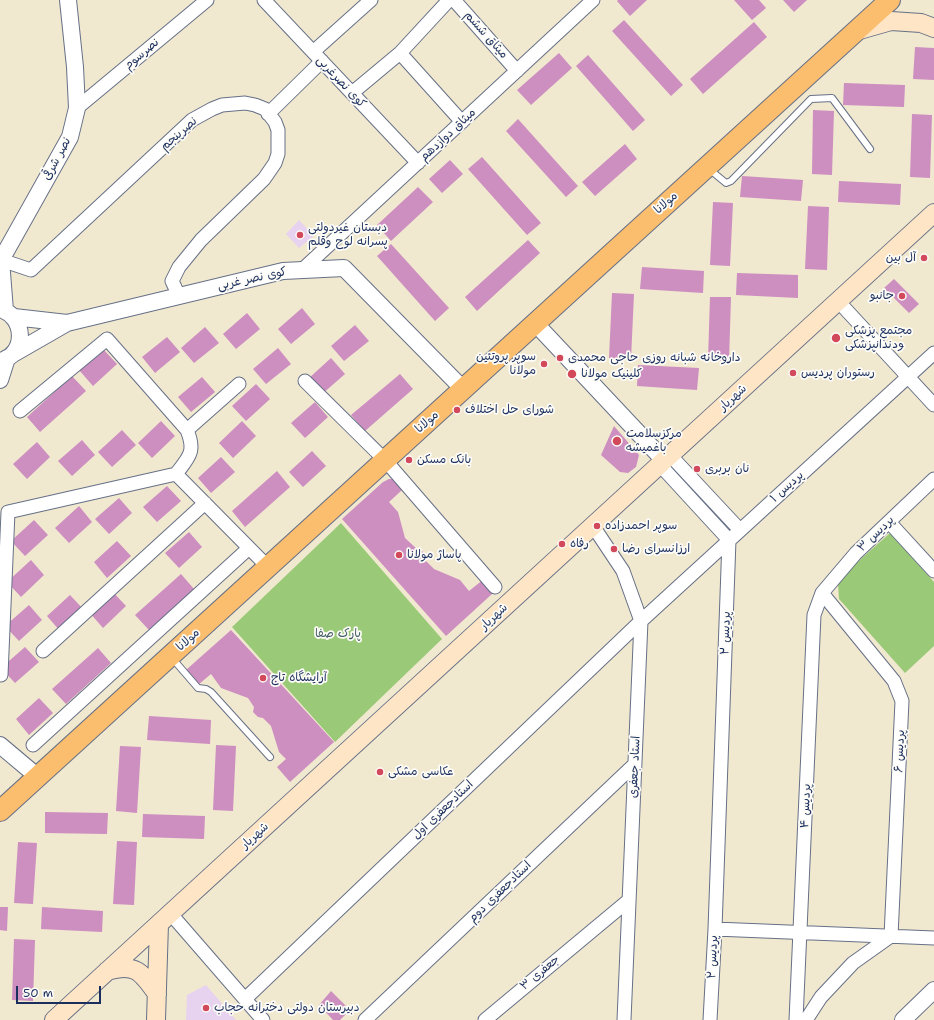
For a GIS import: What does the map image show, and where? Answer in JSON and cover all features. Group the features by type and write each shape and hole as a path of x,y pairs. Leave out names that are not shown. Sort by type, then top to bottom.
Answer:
{"main road":[{"name":"مولانا","path":"0,811 890,0"},
{"path":"856,31 891,21 921,23 934,28"},
{"name":"شهریار","path":"54,1020 593,526 663,458 934,213"},
{"path":"156,1020 164,919"},
{"path":"107,971 121,967 135,969 144,975 157,994"}],"street":[{"name":"نصر شرقی","path":"0,261 70,137 77,108 75,67 68,0"},
{"name":"نصرسوم","path":"77,108 206,0"},
{"name":"کوی نصرغربی","path":"264,0 418,163"},
{"path":"268,114 317,57 370,0"},
{"path":"352,93 400,53 449,0"},
{"name":"میثاق ششم","path":"454,0 517,71"},
{"name":"میثاق دوازدهم","path":"302,270 593,0"},
{"path":"400,53 462,122"},
{"name":"نصرپنجم","path":"0,261 31,270 192,120 212,108 230,104 245,103 256,105 265,110 275,122 278,130 278,148 275,163 264,179 201,240 179,267 172,281 179,296"},
{"path":"0,261 6,312 19,325 21,334 20,343 7,358 0,380"},
{"name":"کوی نصر غربی","path":"7,358 67,323 283,271 344,268 463,389"},
{"path":"838,301 934,405"},
{"name":"کوی نصر غربی","path":"6,312 67,323"},
{"path":"535,323 663,458 740,530"},
{"path":"1,675 8,512 176,474 191,453 191,440 187,430 107,339 20,411"},
{"name":"پردیس ۱","path":"641,621 934,353"},
{"path":"305,381 385,460 494,587"},
{"path":"187,430 239,384"},
{"path":"663,458 729,540"},
{"path":"176,474 268,567"},
{"name":"پردیس ۳","path":"822,593 856,553 934,479"},
{"path":"43,651 205,503"},
{"path":"889,522 933,566"},
{"name":"استاد جعفری","path":"593,526 623,571 641,621 629,900 622,1018"},
{"name":"پردیس ۲","path":"710,1020 729,540"},
{"path":"33,744 249,548"},
{"name":"پردیس ۴","path":"796,1020 814,615 822,593"},
{"name":"پردیس ۶","path":"822,593 894,681 902,701 891,936"},
{"name":"استادجعفری اول","path":"245,998 641,621"},
{"path":"0,734 15,758"},
{"path":"0,745 38,777"},
{"name":"استادجعفری دوم","path":"365,1020 635,764"},
{"name":"جعفری ۳","path":"485,1020 629,900"},
{"path":"164,919 245,998 264,1020"},
{"path":"714,929 934,938"},
{"path":"806,1020 821,997 853,963 891,936"},
{"path":"903,1020 934,990"}],"lane":[{"path":"706,167 726,183 731,181 811,99 832,98 870,149"},
{"path":"171,656 198,688 211,692 270,757"}],"shaded area":[{"name":"دبستان غیردولتی پسرانه لوح وقلم","path":"299,220 314,236 299,248 286,234"},
{"name":"دبیرستان دولتی دخترانه حجاب","path":"206,985 236,1020 186,1020 187,995"}],"green space":[{"name":"پارک صفا","path":"341,523 442,639 335,742 232,627"},
{"path":"890,533 934,582 934,646 905,673 839,599 838,584 844,574"}],"building":[{"path":"647,0 630,16 617,1"},
{"path":"734,0 759,0 766,8 752,20"},
{"path":"783,0 807,0 794,12"},
{"path":"624,20 683,85 671,96 612,31"},
{"path":"754,22 767,37 703,94 690,79"},
{"path":"915,47 934,48 934,80 913,79"},
{"path":"559,53 572,68 531,105 517,90"},
{"path":"588,55 645,120 633,131 576,66"},
{"path":"844,83 905,85 904,107 843,105"},
{"path":"813,110 834,111 832,175 812,174"},
{"path":"912,114 932,115 930,178 910,177"},
{"path":"518,119 578,186 566,197 506,131"},
{"path":"625,144 637,159 595,196 582,182"},
{"path":"482,157 541,223 527,235 468,169"},
{"path":"450,160 463,174 442,193 429,179"},
{"path":"742,176 803,180 801,201 740,197"},
{"path":"839,181 901,184 900,205 838,202"},
{"path":"418,187 433,202 391,241 377,225"},
{"path":"713,202 733,203 730,266 710,265"},
{"path":"808,206 829,207 827,270 805,269"},
{"path":"528,240 540,253 477,311 465,297"},
{"path":"391,244 449,308 435,321 377,256"},
{"path":"642,267 704,271 703,293 640,289"},
{"path":"737,273 798,275 798,298 736,295"},
{"name":"جانبو","path":"894,279 919,304 909,313 884,288"},
{"path":"612,293 634,294 631,359 609,358"},
{"path":"710,297 731,297 729,361 708,360"},
{"path":"302,308 315,324 291,344 278,329"},
{"path":"247,313 260,329 236,349 223,334"},
{"path":"355,325 369,341 344,361 331,346"},
{"path":"205,327 219,343 194,363 181,348"},
{"path":"167,337 180,352 155,373 142,357"},
{"path":"278,348 291,364 266,384 253,369"},
{"path":"103,349 117,364 93,386 79,370"},
{"path":"331,358 345,374 321,395 308,379"},
{"path":"638,365 699,368 697,390 637,386"},
{"path":"400,374 413,389 365,431 351,415"},
{"path":"72,376 86,391 40,432 27,417"},
{"path":"202,377 215,392 191,412 178,397"},
{"path":"256,384 270,399 246,421 232,406"},
{"path":"315,402 328,417 305,438 291,423"},
{"path":"161,421 175,436 152,458 138,443"},
{"path":"242,421 256,436 233,458 219,443"},
{"name":"مرکزسلامت باغمیشه","path":"614,426 639,455 636,467 628,473 620,472 601,455"},
{"path":"122,430 136,445 112,467 98,452"},
{"path":"82,440 95,455 72,476 58,461"},
{"path":"37,442 50,457 27,479 13,464"},
{"path":"312,451 326,466 303,487 289,472"},
{"path":"221,457 235,472 211,493 198,478"},
{"path":"277,471 290,487 245,527 232,511"},
{"name":"پاساژ مولانا","path":"393,479 402,490 389,502 398,512 405,538 418,550 421,550 424,553 426,561 434,569 460,580 469,591 484,579 493,590 492,594 446,636 342,519 383,482"},
{"path":"167,486 181,501 157,522 143,507"},
{"path":"119,498 132,513 109,534 95,519"},
{"path":"79,506 92,522 69,543 55,528"},
{"path":"34,520 48,535 25,556 11,541"},
{"path":"189,532 202,547 179,568 165,553"},
{"path":"117,541 131,556 107,578 94,562"},
{"path":"31,560 44,575 21,597 7,582"},
{"path":"181,574 194,589 149,630 135,615"},
{"path":"112,591 126,606 103,628 89,612"},
{"path":"70,595 84,610 60,631 47,616"},
{"path":"29,605 42,620 19,641 5,626"},
{"path":"231,630 334,742 290,782 277,767 286,759 279,752 271,726 263,718 258,717 253,712 254,707 248,698 221,688 211,674 198,685 186,670"},
{"path":"25,647 39,662 15,683 1,668"},
{"path":"98,648 111,663 66,704 52,689"},
{"path":"39,698 53,713 29,735 16,719"},
{"path":"149,716 211,720 210,744 147,740"},
{"path":"216,745 236,746 233,811 213,810"},
{"path":"120,746 141,747 137,813 116,811"},
{"path":"45,812 108,813 107,834 45,833"},
{"path":"143,814 205,816 204,839 142,837"},
{"path":"117,841 137,842 134,905 113,904"},
{"path":"18,842 37,843 33,904 14,903"},
{"path":"0,907 8,907 7,931 0,930"},
{"path":"42,907 103,911 102,932 41,929"},
{"path":"14,939 35,940 33,1001 12,1000"},
{"path":"331,991 350,1010 340,1020 333,1020 319,1005"}],"place":[{"name":"دبستان غیردولتی پسرانه لوح وقلم","path":"300,235"},
{"name":"آل بین","path":"924,258"},
{"name":"جانبو","path":"902,296"},
{"name":"مجتمع پزشکی ودندانپزشکی","path":"836,338"},
{"name":"داروخانه شبانه روزی حاجی محمدی","path":"560,358"},
{"name":"سوپر پروتئین مولانا","path":"544,364"},
{"name":"رستوران پردیس","path":"793,373"},
{"name":"کلینیک مولانا","path":"572,374"},
{"name":"شورای حل اختلاف","path":"457,410"},
{"name":"مرکزسلامت باغمیشه","path":"617,441"},
{"name":"بانک مسکن","path":"409,460"},
{"name":"نان بربری","path":"697,469"},
{"name":"سوپر احمدزاده","path":"597,526"},
{"name":"رفاه","path":"562,544"},
{"name":"ارزانسرای رضا","path":"614,549"},
{"name":"پاساژ مولانا","path":"399,555"},
{"name":"آرایشگاه تاج","path":"263,678"},
{"name":"عکاسی مشکی","path":"380,772"},
{"name":"دبیرستان دولتی دخترانه حجاب","path":"206,1008"}]}
